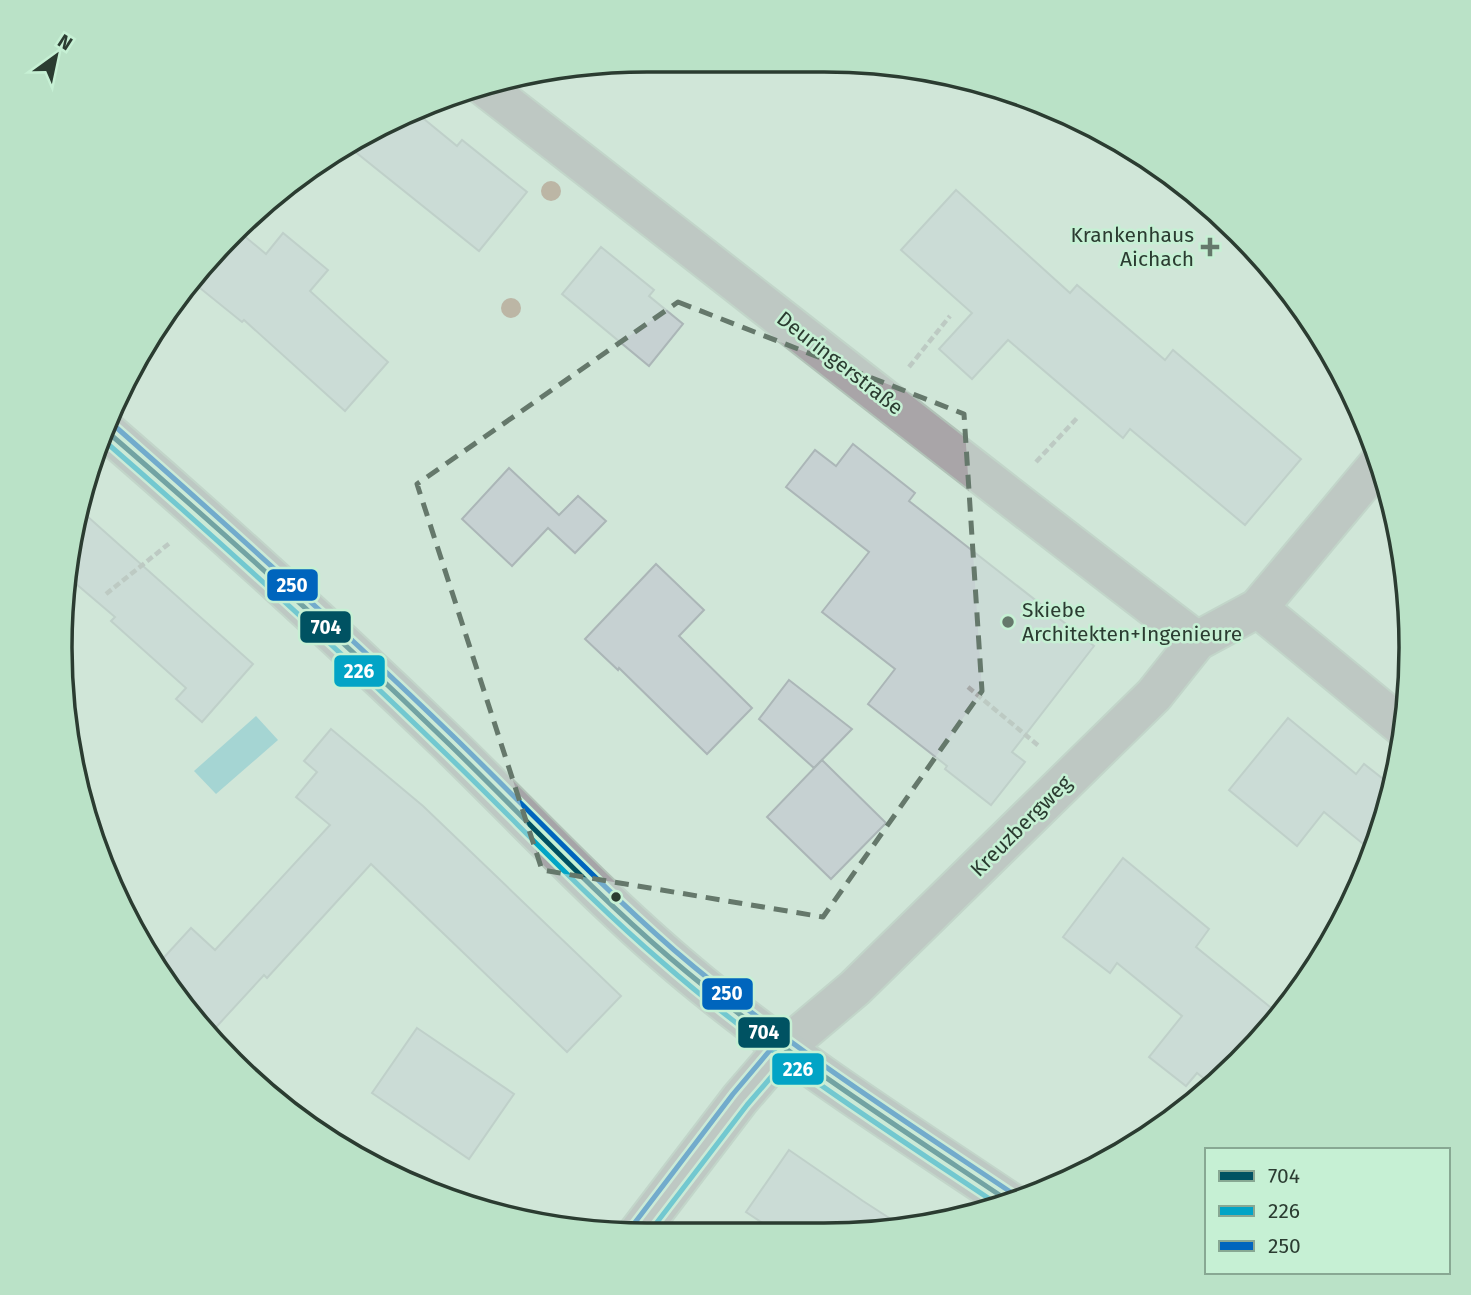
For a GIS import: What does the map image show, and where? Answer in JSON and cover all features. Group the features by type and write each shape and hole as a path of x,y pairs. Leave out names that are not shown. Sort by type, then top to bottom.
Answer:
{"main road":[{"path":"112,436 204,515 449,744 633,926 702,985 785,1048 1001,1196"}],"street":[{"name":"Deuringerstraße","path":"492,93 1006,496 1198,641"},
{"name":"Kreuzbergweg","path":"645,1223 740,1099 785,1048 855,988 1154,695 1198,641 1258,608 1372,472"},
{"path":"1258,608 1394,720"}],"path":[{"path":"883,397 950,316"},
{"path":"1006,496 1078,416"},
{"path":"106,594 204,515"},
{"path":"968,687 1072,775"}],"highlighted area":[{"path":"678,302 964,414 982,691 823,917 542,870 417,484"}],"water":[{"path":"256,716 278,740 216,794 194,771"}],"building":[{"path":"423,118 457,146 462,140 527,192 479,251 355,152"},
{"path":"956,190 1070,293 1077,285 1165,360 1173,350 1301,459 1245,525 1130,429 1123,438 1008,340 972,379 939,349 972,313 901,250"},
{"path":"283,233 328,270 310,291 388,362 345,411 244,320 242,322 199,287 244,236 266,254"},
{"path":"601,247 654,290 649,296 683,324 649,366 562,294"},
{"path":"853,444 915,493 909,501 1094,646 1012,752 1025,762 991,805 945,769 947,766 868,704 895,669 822,612 869,552 786,487 815,450 836,466"},
{"path":"509,468 559,515 578,496 606,521 575,553 548,528 512,566 462,519"},
{"path":"87,516 253,664 202,722 176,699 186,688 111,621 115,617 76,584"},
{"path":"656,564 704,610 679,636 752,708 707,754 619,668 618,670 585,639"},
{"path":"789,680 852,729 814,768 759,719"},
{"path":"1288,718 1356,774 1364,764 1384,780 1364,845 1324,812 1297,846 1229,790"},
{"path":"331,729 423,806 621,996 567,1052 371,864 267,978 264,975 216,1028 163,958 191,928 215,950 330,825 296,797 317,772 304,761"},
{"path":"822,760 886,823 831,879 767,817"},
{"path":"1123,858 1209,929 1196,947 1272,1008 1231,1055 1204,1079 1197,1073 1186,1086 1149,1057 1182,1016 1117,963 1110,973 1063,937"},
{"path":"417,1028 514,1094 469,1159 372,1093"},
{"path":"789,1150 891,1219 861,1222 762,1223 746,1212"}],"transit line":[{"name":"250","path":"116,427 369,656 590,872 674,950 798,1047 1011,1192"},
{"name":"704","path":"112,436 364,663 584,879 669,957 793,1054 1000,1196"},
{"name":"226","path":"109,445 359,671 578,885 662,962 785,1059 989,1199"},
{"name":"250","path":"635,1223 733,1094 777,1042"},
{"name":"226","path":"656,1223 747,1105 791,1054"}],"place":[{"name":"Krankenhaus Aichach","path":"1210,247"},
{"name":"Skiebe Architekten+Ingenieure","path":"1008,622"}]}
